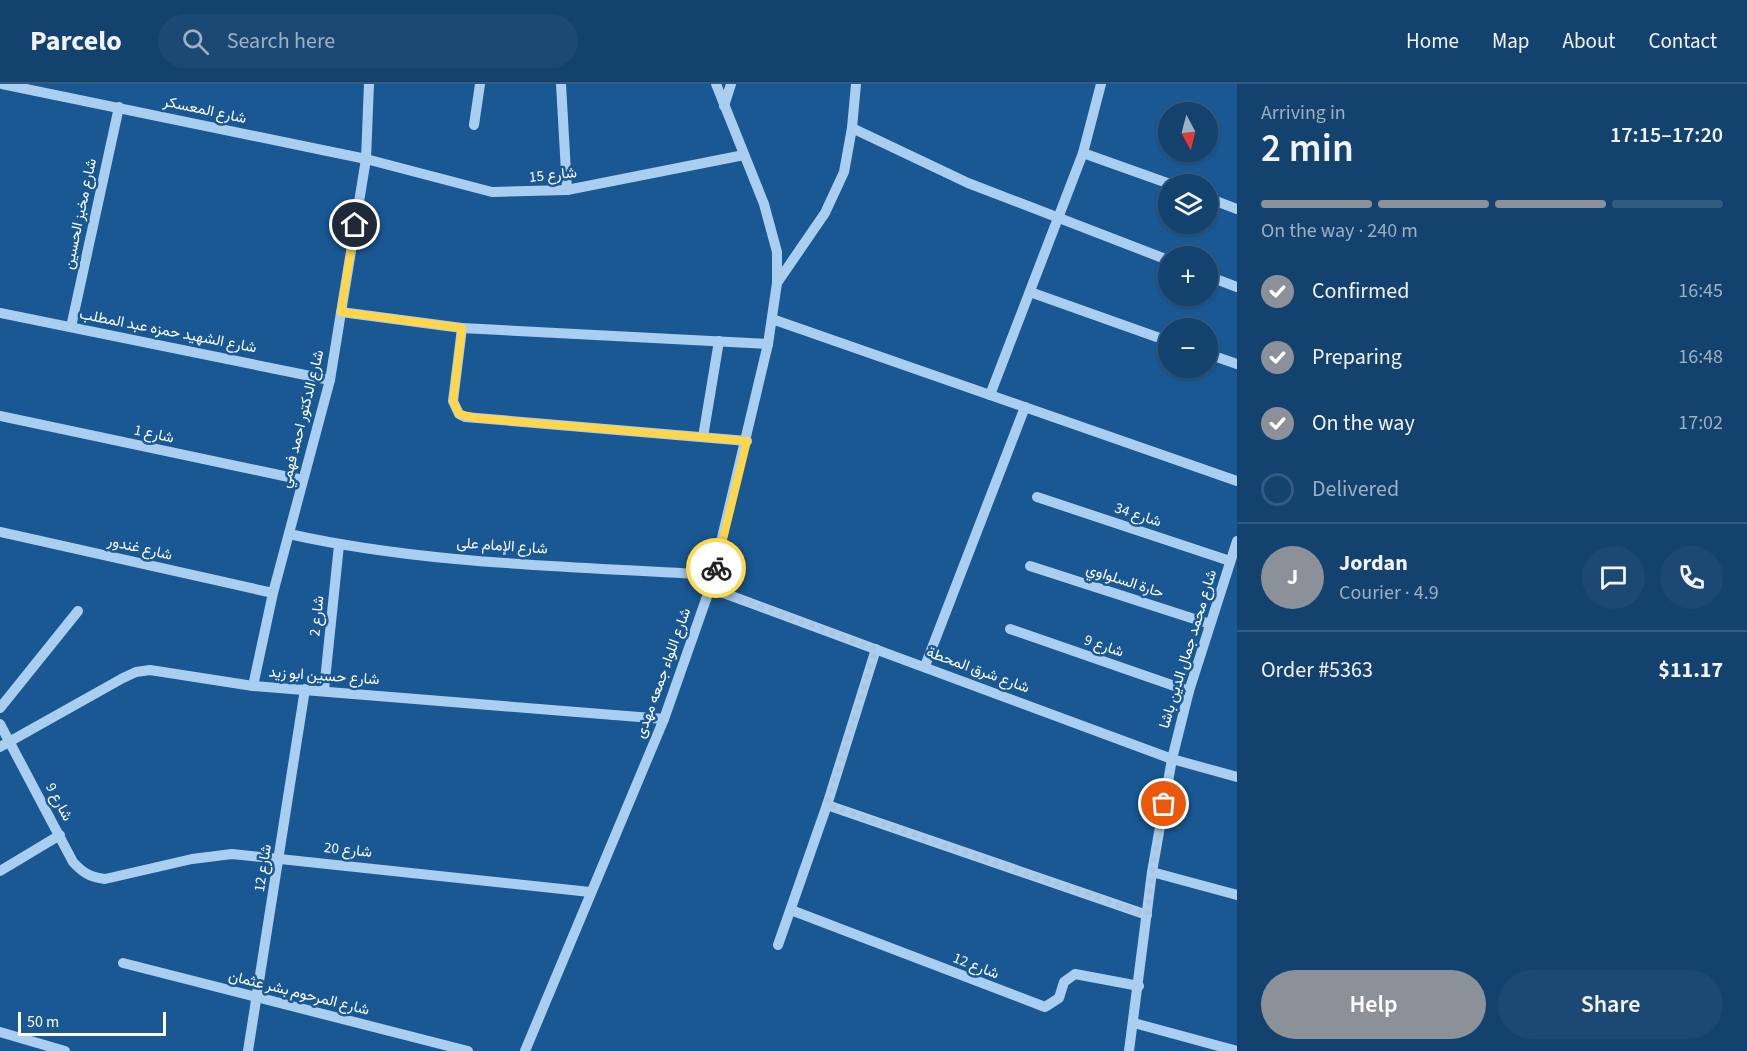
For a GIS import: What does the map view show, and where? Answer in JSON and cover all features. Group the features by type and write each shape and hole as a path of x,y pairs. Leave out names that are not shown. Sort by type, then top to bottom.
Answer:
{"street":[{"name":"شارع المعسكر","path":"2,84 366,159"},
{"name":"شارع الدكتور احمد فهمي","path":"253,686 273,593 330,380 366,159 369,84"},
{"path":"474,124 480,84"},
{"path":"561,84 567,190"},
{"name":"شارع اللواء جمعه مهدى","path":"525,1051 664,718 710,588 747,441 768,344 777,283 777,252 764,204 716,84"},
{"path":"724,106 731,84"},
{"path":"777,283 825,213 844,172 852,128 856,84"},
{"path":"990,395 1060,218 1083,153 1101,84"},
{"name":"شارع مخبز الحسين","path":"71,327 119,107"},
{"path":"852,128 968,183 1158,256"},
{"path":"1083,153 1158,180"},
{"name":"شارع 15","path":"366,159 492,192 567,190 744,155"},
{"path":"1218,202 1237,209"},
{"path":"1218,280 1237,287"},
{"path":"1030,292 1158,337"},
{"path":"341,312 462,328 768,344"},
{"name":"شارع الشهيد حمزه عبد المطلب","path":"0,313 330,380"},
{"path":"772,319 1237,481"},
{"path":"462,328 453,401 459,414 476,418 747,441"},
{"path":"703,437 719,341"},
{"path":"1218,357 1237,364"},
{"path":"925,666 1025,407"},
{"name":"شارع 1","path":"0,416 303,480"},
{"name":"شارع 34","path":"1036,497 1230,561"},
{"name":"شارع غندور","path":"0,531 273,593"},
{"name":"شارع الإمام على","path":"289,534 339,545 495,561 714,575"},
{"name":"شارع محمد جمال الدين باشا","path":"1129,1051 1152,872 1172,759 1189,691 1237,541"},
{"name":"شارع 2","path":"324,690 339,545"},
{"name":"حارة السلواوي","path":"1030,566 1210,624"},
{"name":"شارع شرق المحطة","path":"710,588 1172,759 1237,777"},
{"path":"0,708 78,611"},
{"name":"شارع 9","path":"1010,629 1189,691"},
{"path":"778,945 827,805 876,649"},
{"name":"شارع حسين ابو زيد","path":"5,744 136,672 150,670 253,686 664,718"},
{"name":"شارع 12","path":"248,1051 280,858 304,689"},
{"name":"شارع 9","path":"0,724 5,744 60,835 73,862 83,873 105,879"},
{"path":"827,805 1147,915"},
{"path":"0,871 60,835"},
{"name":"شارع 20","path":"105,879 192,859 232,854 590,892"},
{"path":"1152,872 1237,895"},
{"name":"شارع 12","path":"791,910 1045,1007 1059,998 1064,982 1075,974 1138,986"},
{"name":"شارع المرحوم بشر عثمان","path":"123,963 468,1051"},
{"path":"1134,1023 1221,1049 1237,1051"},
{"path":"0,1032 65,1051"}],"way so far":[{"path":"716,568 710,588 876,649 827,805 1147,915 1164,804"}],"route":[{"path":"355,225 341,312 462,328 453,401 459,414 465,417 747,441 716,568"}]}
